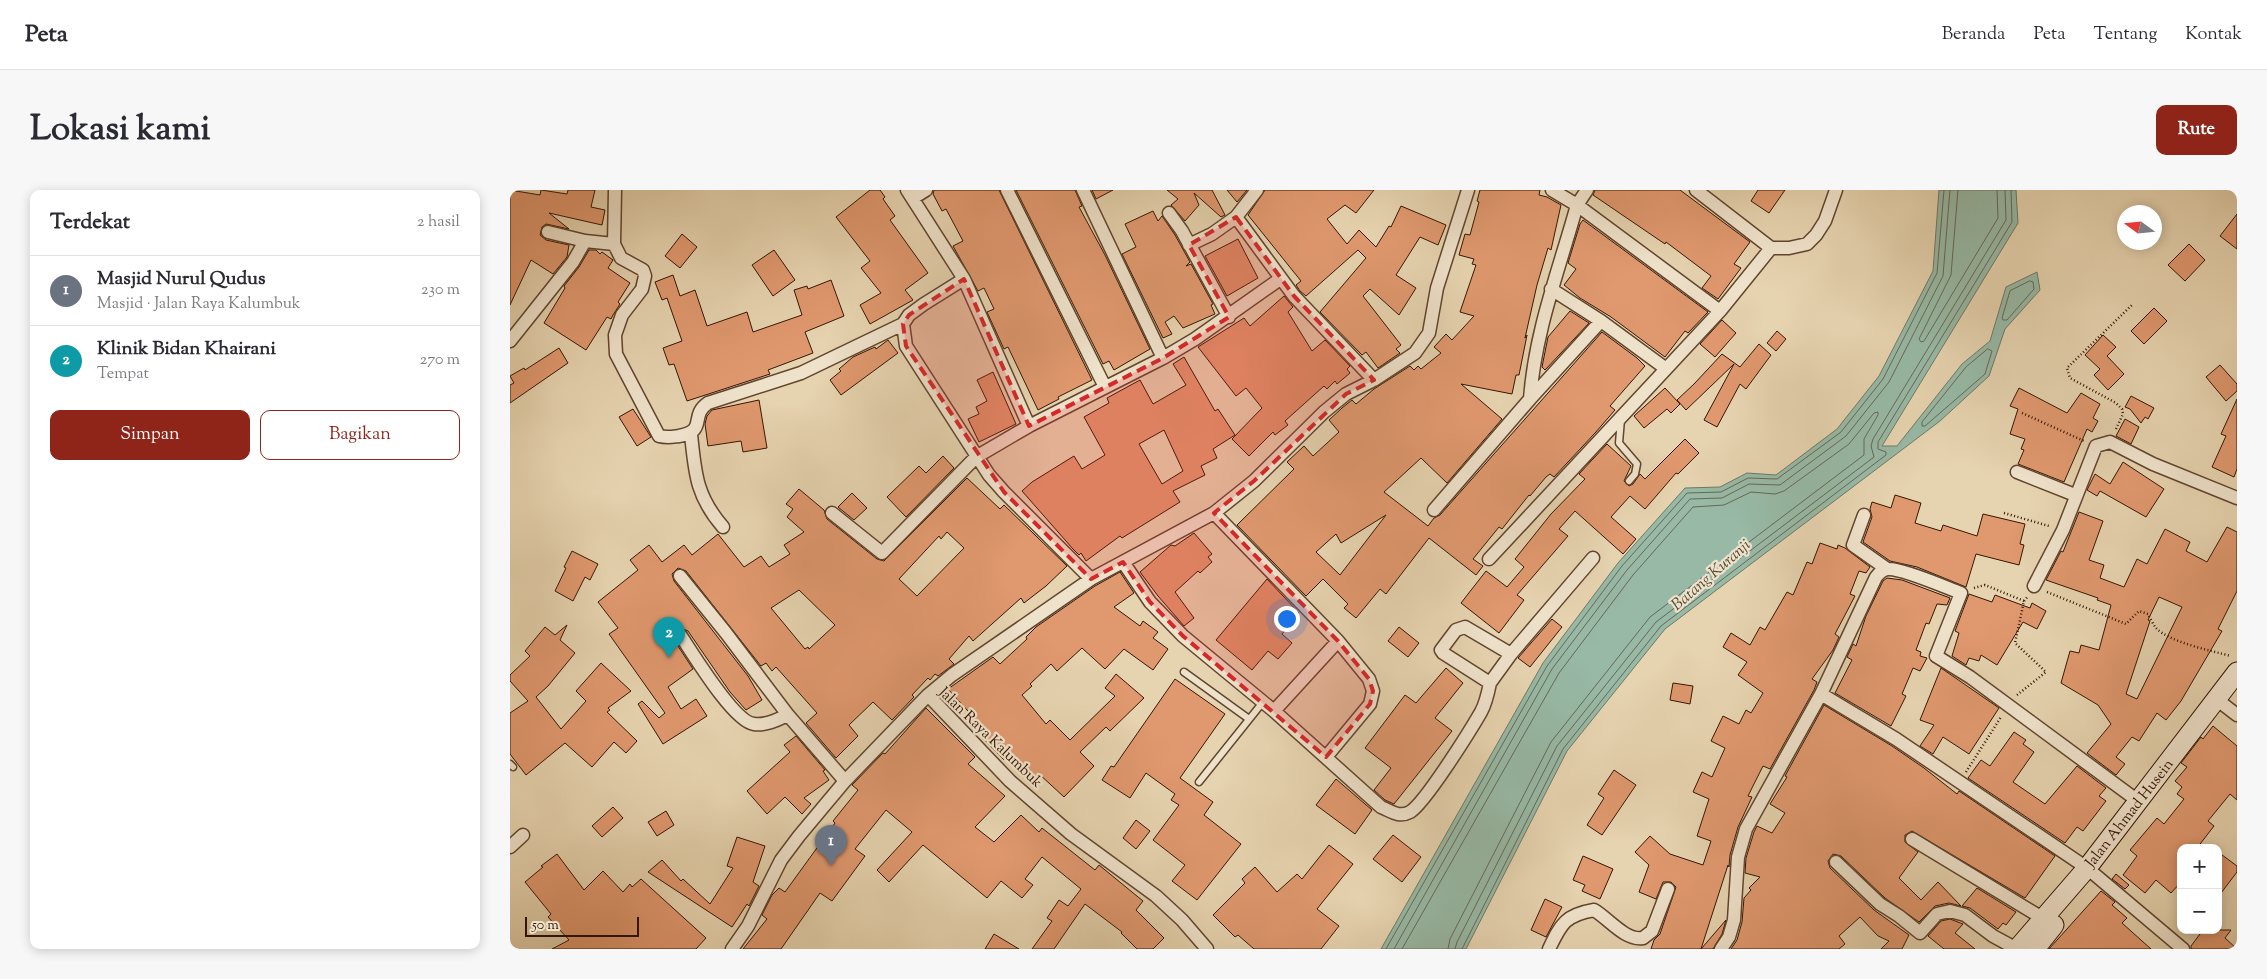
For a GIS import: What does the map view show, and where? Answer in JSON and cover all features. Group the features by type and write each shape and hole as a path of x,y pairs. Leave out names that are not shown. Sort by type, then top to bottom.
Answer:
{"main road":[{"name":"Jalan Ahmad Husein","path":"2035,949 2138,801 2237,672"},
{"name":"Jalan Ahmad Husein","path":"2017,949 2090,871 2231,710 2237,689"}],"street":[{"path":"614,190 614,244 621,258 643,270 645,276 642,289 622,314 615,335 616,354 659,436 666,438 691,434 695,430 700,411 708,403 801,372 903,324 909,316 924,304 964,279"},
{"path":"926,190 910,194 964,279 1029,426"},
{"path":"1007,190 1105,387"},
{"path":"1082,190 1164,358"},
{"path":"1189,245 1212,234 1236,217 1257,190"},
{"path":"928,695 952,675 1091,578 1214,513 1254,481 1346,394 1374,380 1415,353 1429,333 1437,288 1468,190"},
{"path":"1552,190 1577,205 1720,311"},
{"path":"1530,399 1532,368 1551,288 1563,255 1577,205 1588,190"},
{"path":"1696,190 1771,248 1789,248 1806,244 1811,240 1825,220 1836,190"},
{"path":"1169,212 1229,317"},
{"path":"1236,217 1294,296 1374,380"},
{"path":"548,232 585,241 614,244"},
{"path":"510,341 573,262 585,241"},
{"path":"1489,559 1720,311 1771,248"},
{"path":"832,513 882,553 976,457 1029,426 1164,358 1229,317 1280,279"},
{"path":"1551,288 1602,321 1665,368"},
{"path":"1434,510 1530,399 1602,321"},
{"path":"903,324 906,346 976,457 1004,492 1091,578"},
{"path":"691,434 702,496 708,510 723,527"},
{"path":"2034,586 2063,530 2075,495 2096,446 2110,442 2153,464 2237,498"},
{"path":"2017,472 2075,495"},
{"path":"1214,513 1338,641 1370,678 1373,691 1370,704 1326,757"},
{"path":"1864,515 1853,545 1887,569 1905,573 1961,593 1936,656 1970,676 2138,801"},
{"path":"1123,562 1150,602 1183,636 1274,711 1381,807 1397,815 1409,812 1420,802 1482,711 1490,683 1511,654 1594,558"},
{"path":"1722,949 1734,920 1738,857 1746,829 1821,694 1876,577 1880,572 1887,569"},
{"path":"680,576 788,715 845,781"},
{"path":"1490,683 1443,654 1441,650 1456,630 1465,627 1511,654"},
{"path":"680,636 720,693 742,719 754,724 768,723 788,715"},
{"path":"1274,711 1338,641"},
{"path":"1821,694 1896,739 2090,871 2182,949"},
{"name":"Jalan Raya Kalumbuk","path":"732,949 748,926 781,860 845,781 928,695 1010,781 1071,834 1156,896 1182,920 1207,949"},
{"path":"510,847 523,835"},
{"path":"1912,839 2044,919"},
{"path":"1836,862 1886,909 1900,916 1920,932 1937,914 1950,911 1965,915 1993,936 2017,949"},
{"path":"1549,949 1561,924 1576,913 1594,910 1634,938 1643,938 1652,931 1668,889"}],"lane":[{"path":"1622,415 1621,447 1637,464 1635,474 1629,481"},
{"path":"1184,672 1249,719"},
{"path":"1199,782 1262,702"}],"path":[{"path":"2110,442 2123,414 2122,409 2116,403 2070,378 2067,368 2133,304"},
{"path":"2022,413 2096,446"},
{"path":"2004,513 2063,530"},
{"path":"1961,593 1985,585 2024,601"},
{"path":"1960,782 2013,697 2046,672 2015,643 2024,601 2034,586 2126,624 2140,611 2148,614 2156,628 2186,644 2237,658"}],"highlighted area":[{"path":"1236,217 1294,296 1374,380 1346,394 1254,481 1214,513 1338,641 1369,679 1373,691 1370,704 1326,757 1183,636 1150,602 1123,562 1091,579 1004,492 906,346 903,324 909,315 964,279 1029,426 1163,358 1229,317 1189,245"}],"water":[{"name":"Batang Kuranji","path":"1939,190 2016,190 2018,223 1882,446 1897,446 1962,364 1990,341 2006,287 2037,272 2040,290 2005,329 1989,376 1940,421 1665,629 1567,751 1466,949 1381,949 1543,663 1618,563 1685,488 1720,487 1747,473 1776,475 1837,429 1879,376 1933,271"}],"building":[{"path":"510,190 540,195 541,190 567,194 568,190 595,190 591,207 605,210 602,225 549,213 569,229 546,224 542,227 540,235 546,240 569,245 567,257 553,274 531,260 510,305"},
{"path":"870,190 880,190 885,197 883,199 895,216 890,220 928,273 905,290 913,300 870,324 860,305 881,293 861,268 870,261 836,217"},
{"path":"934,190 999,190 1092,380 1058,397 1059,399 1038,410 1008,347 1004,349 987,312 994,309 984,288 978,291 953,246 963,241 946,209 942,211 933,194"},
{"path":"1016,190 1075,190 1082,206 1079,207 1105,255 1150,349 1114,370 1109,361 1103,364"},
{"path":"1092,190 1113,190 1096,199"},
{"path":"1167,190 1212,190 1225,215 1221,217 1194,193 1199,205 1185,221 1171,205 1178,199"},
{"path":"1227,190 1247,190 1237,202"},
{"path":"1265,190 1374,190 1356,213 1345,205 1327,219 1347,244 1359,230 1376,247 1389,226 1391,227 1401,206 1446,225 1438,245 1420,237 1396,275 1416,288 1399,315 1370,289 1363,296 1401,345 1396,349 1400,353 1378,368 1366,352 1362,355 1320,312 1366,258 1358,250 1306,296 1300,291 1296,285 1301,281 1248,215"},
{"path":"1480,190 1540,190 1539,195 1561,205 1551,250 1548,248 1537,285 1519,375 1516,375 1512,394 1461,384 1502,419 1447,483 1421,458 1384,492 1428,526 1434,518 1440,515 1602,332 1645,366 1610,406 1615,410 1595,433 1554,477 1550,474 1546,477 1502,529 1499,527 1473,559 1483,566 1476,575 1429,538 1386,594 1380,589 1356,618 1344,608 1348,604 1323,579 1306,596 1237,525 1294,469 1287,462 1304,446 1313,456 1339,432 1329,420 1342,408 1352,400 1356,404 1374,389 1410,366 1414,370 1418,366 1421,369 1441,353 1434,347 1446,334 1452,340 1474,316 1460,312 1476,265 1472,264 1474,259 1459,255 1465,234 1470,235 1479,202 1477,201","holes":["1386,515 1340,575 1316,552 1336,534 1341,543"]},
{"path":"1595,190 1680,190 1750,242 1734,264 1741,268 1718,299 1702,288 1711,276 1666,242 1665,244 1593,195"},
{"path":"1758,190 1785,190 1769,213 1751,201"},
{"path":"1153,211 1158,221 1162,216 1175,235 1190,262 1186,266 1191,264 1213,304 1211,305 1215,314 1183,328 1174,316 1165,322 1172,334 1163,338 1122,254 1136,247 1125,224"},
{"path":"2237,214 2237,249 2220,236"},
{"path":"1583,220 1708,312 1688,333 1685,331 1665,357 1564,285 1576,269 1568,263 1580,224"},
{"path":"682,234 697,247 680,268 665,256"},
{"path":"1238,239 1258,278 1227,296 1205,256"},
{"path":"2189,244 2205,260 2185,281 2168,265"},
{"path":"589,250 596,250 600,254 602,252 613,260 608,268 630,283 618,302 620,304 611,319 607,317 586,350 544,323 565,288 564,286"},
{"path":"774,250 795,280 773,296 752,265"},
{"path":"673,275 680,296 695,290 707,326 747,312 753,332 802,315 794,290 807,286 808,289 831,280 844,316 805,332 813,353 768,370 770,374 687,401 674,364 669,365 663,348 682,341 667,298 662,300 655,282"},
{"path":"1284,296 1293,307 1288,312 1312,351 1325,340 1350,366 1347,369 1350,373 1337,384 1335,381 1327,389 1324,386 1285,421 1288,425 1275,435 1273,432 1249,456 1232,439 1262,408 1246,388 1236,396 1198,347 1244,318 1250,326"},
{"path":"2154,308 2167,321 2144,344 2131,331"},
{"path":"1570,311 1589,323 1545,370 1542,367 1548,337"},
{"path":"1722,320 1736,333 1715,357 1700,344"},
{"path":"1777,331 1786,339 1776,351 1767,343"},
{"path":"2103,335 2116,347 2107,356 2124,374 2108,390 2094,375 2100,369 2085,355"},
{"path":"888,340 898,353 841,395 830,380 841,371 839,369 853,357 875,347 876,349"},
{"path":"1759,344 1771,355 1746,389 1740,384 1717,427 1704,420 1734,364 1686,410 1677,400 1722,354 1740,367"},
{"path":"559,348 568,363 510,403 510,385 514,383 510,376 524,368 525,370"},
{"path":"1184,357 1215,411 1218,409 1235,435 1213,449 1217,458 1201,466 1205,475 1173,491 1180,502 1122,538 1120,536 1086,561 1081,553 1079,555 1073,549 1022,491 1032,482 1074,456 1082,469 1105,455 1084,417 1109,403 1107,398 1140,380 1153,404 1186,385 1173,364","holes":["1164,430 1183,471 1162,484 1139,444"]},
{"path":"2220,365 2237,384 2237,391 2226,401 2206,377"},
{"path":"993,372 1016,424 979,442 968,419 979,414 976,407 987,401 977,380"},
{"path":"1665,388 1680,404 1671,413 1667,409 1644,428 1634,416"},
{"path":"2019,388 2067,413 2081,393 2100,404 2093,418 2098,421 2092,432 2087,429 2064,482 2018,464 2024,450 2021,449 2025,439 2010,434 2018,409 2010,406"},
{"path":"2131,396 2154,408 2148,419 2145,417 2141,423 2130,409 2125,407"},
{"path":"2237,399 2237,469 2234,477 2212,467 2226,436 2221,434"},
{"path":"759,400 767,448 743,452 741,441 708,446 705,424 707,416 712,410"},
{"path":"633,409 651,437 637,446 619,417"},
{"path":"2125,419 2139,427 2131,444 2116,436"},
{"path":"1685,439 1699,453 1678,474 1676,473 1645,509 1630,496 1611,517 1636,539 1623,554 1575,511 1559,529 1568,536 1517,595 1524,600 1499,633 1461,603 1486,571 1507,587 1524,567 1515,559 1551,514 1585,479 1579,474 1607,444 1631,466 1624,481 1629,486 1633,484 1640,474 1645,479"},
{"path":"943,456 954,468 906,517 887,497 919,466 926,473"},
{"path":"2123,462 2164,489 2146,517 2100,491 2097,496 2087,490 2095,474 2110,484"},
{"path":"967,478 1000,509 1004,505 1067,566 1024,603 1021,598 973,641 969,636 949,659 954,664 938,676 935,674 930,680 928,678 912,695 914,697 892,720 873,702 849,725 858,736 836,758 806,723 817,713 776,667 772,671 766,663 761,666 686,571 678,568 672,574 674,581 748,676 762,700 746,710 730,692 688,631 681,628 677,629 674,633 674,640 693,669 668,687 681,709 696,699 707,716 663,744 638,704 642,701 659,718 665,713 609,634 618,628 598,602 638,570 630,560 649,545 662,562 684,545 692,555 718,534 744,567 761,556 769,567 790,554 784,545 804,532 787,517 793,509 786,504 799,489 824,510 827,519 877,559 884,561","holes":["947,532 964,548 917,596 899,579 939,536 941,539","799,590 835,625 809,649 808,647 805,649 771,608"]},
{"path":"852,493 867,508 854,520 838,507"},
{"path":"1895,495 1921,503 1915,523 1941,531 1943,525 1977,536 1983,514 2025,524 2020,544 2024,545 2019,565 1976,554 1966,587 1917,567 1890,561 1863,542 1872,517 1870,509 1872,502 1891,508"},
{"path":"2079,512 2103,521 2089,560 2104,565 2100,578 2124,587 2137,559 2147,564 2165,529 2190,542 2186,551 2207,562 2227,527 2237,532 2237,591 2218,629 2222,631 2181,701 2166,720 2157,713 2139,741 2132,737 2116,757 2125,764 2116,775 2087,753 2111,724 2098,705 2061,683 2070,651 2079,653 2081,645 2099,650 2111,605 2097,600 2098,598 2046,580 2061,551 2063,552","holes":["2159,597 2182,607 2137,699 2126,694 2150,621 2148,620"]},
{"path":"1194,533 1212,554 1208,557 1212,562 1200,573 1198,571 1175,592 1194,618 1184,626 1140,572 1171,545 1175,546"},
{"path":"1820,543 1837,549 1838,545 1870,567 1866,573 1859,571 1850,594 1855,596 1835,634 1839,637 1833,650 1812,679 1817,682 1814,690 1770,769 1763,766 1748,796 1752,797 1738,827 1730,855 1729,867 1728,865 1701,949 1651,949 1654,940 1660,934 1676,887 1671,882 1663,882 1656,899 1639,892 1649,865 1635,852 1650,836 1670,854 1703,865 1711,841 1697,836 1709,799 1693,792 1702,772 1712,777 1725,748 1711,741 1723,716 1739,724 1746,710 1751,713 1763,693 1738,675 1747,662 1723,647 1731,633 1750,645 1760,627 1765,630 1787,592 1793,595 1807,562 1812,564"},
{"path":"572,551 598,564 590,580 585,577 573,601 555,591"},
{"path":"1120,572 1134,593 1114,607 1140,626 1143,621 1158,632 1153,638 1168,649 1153,670 1124,649 1105,669 1082,648 1057,671 1051,664 1030,684 1032,686 1022,695 1046,724 1050,720 1070,740 1115,696 1105,688 1116,674 1144,698 1110,731 1106,727 1080,752 1094,766 1064,797 1038,773 1034,777 1011,753 1004,760 981,736 986,731 948,689 993,657 1000,664 1027,639 1026,637 1036,627 1095,586"},
{"path":"1887,578 1902,580 1950,598 1947,605 1937,604 1929,624 1926,623 1916,650 1921,652 1920,656 1927,658 1920,671 1913,668 1902,694 1906,696 1891,726 1835,693 1852,660 1847,657 1853,644 1856,646 1866,616 1883,581"},
{"path":"1267,579 1299,613 1282,634 1292,643 1278,659 1268,651 1252,670 1216,640"},
{"path":"1969,594 1992,602 1995,595 2030,608 2032,603 2046,611 2037,629 2023,622 1997,665 1981,655 1979,661 1969,658 1966,665 1952,656 1959,633 1955,631"},
{"path":"1552,619 1562,627 1530,667 1518,658"},
{"path":"567,625 560,640 575,653 548,686 536,697 561,729 586,701 576,691 601,663 631,691 608,708 610,710 607,712 637,741 626,753 614,742 592,767 565,743 526,775 510,754 510,713 528,701 510,681 510,675 530,656 525,651 545,627 555,635"},
{"path":"1399,627 1419,643 1408,657 1388,641"},
{"path":"1446,668 1463,683 1435,718 1452,731 1394,804 1385,800 1374,790 1391,768 1365,748 1405,695 1416,703"},
{"path":"1941,668 1999,708 1969,754 1943,737 1933,754 1920,746 1934,725 1920,720"},
{"path":"1175,679 1225,714 1180,778 1213,802 1204,815 1241,844 1197,900 1172,881 1185,865 1153,840 1179,805 1171,800 1175,794 1146,773 1130,798 1102,780 1111,766 1114,767"},
{"path":"1673,683 1693,686 1690,704 1670,700"},
{"path":"1824,705 1892,746 1957,794 1959,791 2055,856 2025,898 1912,831 1905,835 1905,842 1918,852 1899,878 1921,900 1938,882 1961,906 1949,903 1935,906 1919,922 1885,898 1841,856 1833,854 1828,861 1830,868 1874,910 1909,935 1902,949 1881,949 1889,941 1878,936 1860,917 1839,936 1845,944 1839,949 1731,949 1737,940 1742,922 1744,898 1751,890 1749,888 1760,877 1745,873 1746,858 1754,832 1757,826 1772,833 1785,813 1770,804 1787,777 1785,776"},
{"path":"926,708 975,757 968,764 1005,796 975,827 994,842 1021,815 1039,832 1042,828 1095,870 1099,865 1143,901 1136,910 1164,938 1153,949 1137,949 1122,932 1085,904 1054,949 1032,949 1052,921 1047,918 1059,900 1068,906 1081,889 1042,857 1025,879 1033,885 1022,898 1001,881 987,898 923,845 889,882 877,870 912,832 886,810 855,849 865,856 832,901 820,893 781,949 743,949 767,919 762,915 772,895 779,888 785,892 835,823 833,821 858,790 852,785 883,753 885,754"},
{"path":"2213,726 2237,746 2237,800 2230,794 2208,821 2214,826 2200,844 2177,844 2177,886 2171,893 2156,880 2145,893 2123,875 2137,856 2130,850 2157,818 2164,824 2184,799 2177,794 2182,787 2175,781 2187,767 2181,763 2201,737 2203,739"},
{"path":"2014,732 2026,740 2023,744 2034,752 2013,782 2045,804 2077,766 2106,788 2099,796 2106,801 2083,831 2077,827 2065,843 1968,778 1981,760 1990,766"},
{"path":"796,736 825,770 823,771 829,780 804,798 811,804 802,814 785,797 767,814 747,791 790,752 784,745"},
{"path":"1614,770 1636,785 1602,835 1587,825 1604,798 1598,794"},
{"path":"1336,779 1372,810 1355,834 1316,805"},
{"path":"613,807 623,818 602,837 592,826"},
{"path":"666,811 674,825 657,836 648,822"},
{"path":"1136,820 1150,831 1136,849 1123,838"},
{"path":"1393,835 1421,857 1402,882 1373,859"},
{"path":"737,837 765,846 753,882 759,886 749,906 747,904 732,927 648,872 662,860 681,881 683,879 710,904 733,868 727,866"},
{"path":"1329,845 1353,864 1317,909 1339,926 1321,949 1254,949 1238,935 1235,937 1213,915 1245,883 1242,879 1255,867 1277,892 1297,874 1302,879"},
{"path":"557,854 584,890 603,871 623,892 630,884 632,887 641,879 706,938 696,949 552,949 569,940 548,917 551,914 525,882 543,867 541,866"},
{"path":"2222,855 2237,866 2237,872 2222,892"},
{"path":"1583,856 1613,869 1600,899 1582,891 1585,885 1573,880"},
{"path":"2116,874 2129,885 2125,889 2112,879"},
{"path":"1977,888 2016,912 2006,925 2003,923 1998,929 1970,908 1962,906"},
{"path":"2101,891 2115,902 2112,905 2127,918 2122,923 2151,949 2049,949"},
{"path":"1545,899 1562,907 1546,937 1531,930"},
{"path":"1950,919 1963,924 1955,933 1975,949 1944,949 1928,936 1941,921"},
{"path":"1726,920 1722,934 1713,949 1701,949"},
{"path":"2222,930 2231,930 2225,938 2237,949 2191,949 2191,946 2200,934 2222,934"},
{"path":"994,934 1019,949 985,949"}],"place":[{"name":"Klinik Bidan Khairani","path":"669,658"},
{"name":"Masjid Nurul Qudus","path":"831,866"}]}
